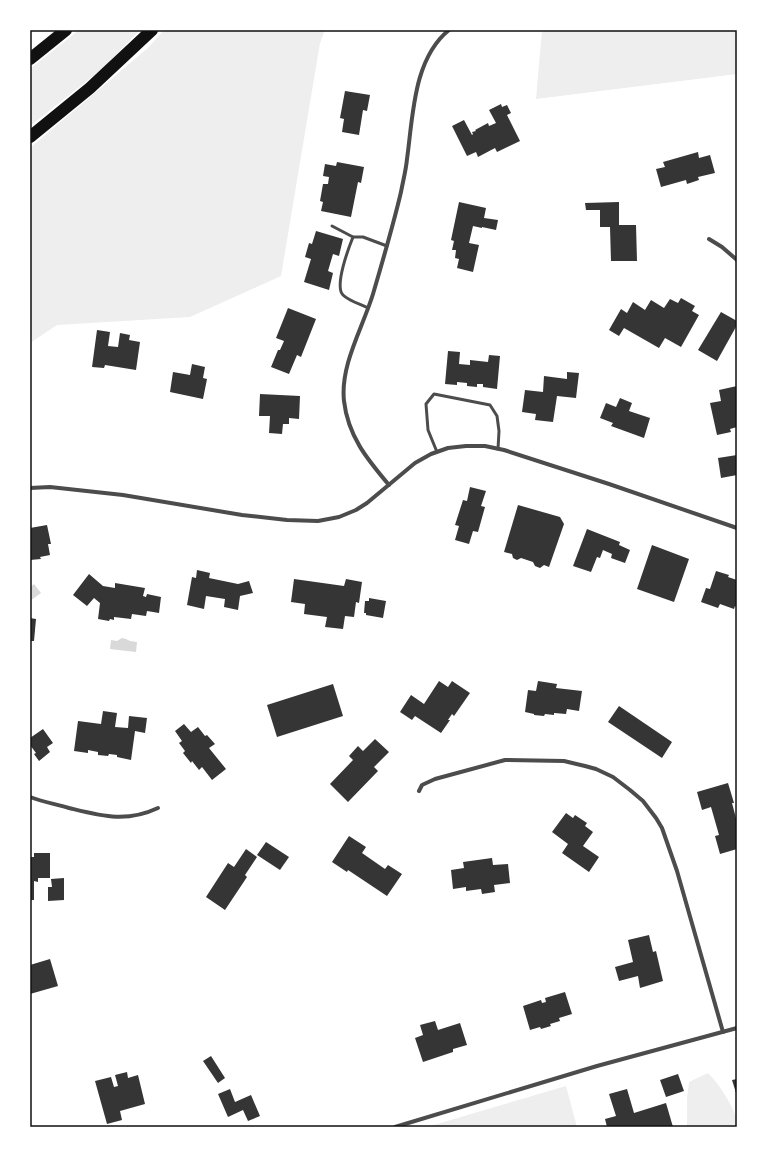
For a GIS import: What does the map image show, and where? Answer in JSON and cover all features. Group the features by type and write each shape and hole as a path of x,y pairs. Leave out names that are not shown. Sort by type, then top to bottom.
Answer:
{"highway":[{"path":"30,59 66,30"},
{"path":"30,137 90,88 152,30"}],"street":[{"path":"389,484 368,459 352,432 347,417 344,400 345,380 347,367 368,308 387,246 398,202 407,161 418,83 424,64 433,48 448,30"},
{"path":"709,239 722,247 737,260"},
{"path":"30,488 50,487 123,495 242,515 287,520 318,521 339,517 356,510 367,503 415,463 431,454 448,448 485,446 498,448 609,484 737,528"},
{"path":"418,791 422,786 435,779 505,760 564,761 585,766 596,769 613,777 630,790 643,802 662,828 677,871 723,1032"},
{"path":"30,797 92,813 116,817 132,816 158,808"},
{"path":"395,1127 597,1066 737,1028"}],"lane":[{"path":"332,226 353,237 363,237 387,246"},
{"path":"353,237 342,274 340,290 343,295 368,308"},
{"path":"437,452 428,430 426,404 434,394 490,405 497,416 499,431 498,448"}],"shaded area":[{"path":"79,30 140,30 102,69 30,126 30,69"},
{"path":"164,30 325,30 320,43 281,276 190,317 57,325 30,343 30,148 149,47"},
{"path":"542,30 737,30 737,74 536,99"},
{"path":"34,584 41,593 30,601 30,587"},
{"path":"122,638 137,642 136,652 110,649 111,640 117,641"},
{"path":"708,1073 728,1100 736,1118 737,1127 687,1127 687,1099 689,1082"},
{"path":"566,1086 577,1127 427,1127"}],"building":[{"path":"345,91 370,95 367,111 363,110 359,135 342,132 344,119 340,118"},
{"path":"501,104 502,107 507,105 511,113 507,115 520,141 497,152 495,148 478,157 476,152 467,156 452,126 464,120 472,135 472,132 488,123 489,126 496,123 489,110"},
{"path":"698,152 699,158 710,155 715,173 698,177 699,180 687,184 686,180 661,187 656,169 665,167 663,162"},
{"path":"337,162 364,167 361,183 358,182 351,217 321,211 323,202 320,201 323,184 328,184 329,177 323,176 325,164 336,166"},
{"path":"459,202 486,208 484,218 498,220 496,230 473,226 469,243 479,245 473,272 457,268 459,259 455,258 456,250 452,250 454,241 451,240"},
{"path":"619,202 619,225 636,225 637,261 611,261 610,227 600,227 600,210 586,210 585,203"},
{"path":"316,231 343,239 339,256 333,254 328,271 333,273 329,290 304,282 311,259 305,257 309,243 312,244"},
{"path":"681,298 695,306 692,311 699,315 681,347 665,338 659,348 624,328 619,336 609,330 621,309 627,313 633,302 645,310 651,300 664,308 670,299 678,303"},
{"path":"288,308 316,319 301,357 297,355 289,374 271,367 278,350 280,350 284,341 276,338"},
{"path":"721,312 737,321 737,325 717,361 698,350"},
{"path":"97,330 110,332 108,346 118,347 120,333 130,335 129,340 140,342 136,370 105,365 104,368 92,367"},
{"path":"448,351 460,352 459,364 470,365 470,360 488,362 489,355 500,356 497,389 483,387 483,384 477,384 477,387 467,386 467,383 457,382 457,385 445,384"},
{"path":"192,364 205,367 203,378 207,379 203,399 170,392 173,372 190,375"},
{"path":"567,372 579,373 576,398 557,396 553,422 535,420 536,414 522,412 525,390 543,392 544,376 567,379"},
{"path":"737,386 737,427 730,429 731,432 717,435 710,403 721,401 719,390"},
{"path":"260,394 300,396 299,419 289,418 289,424 283,424 282,434 269,433 270,416 259,416"},
{"path":"620,398 632,403 629,411 650,418 644,438 611,426 613,423 600,418 606,403 616,407"},
{"path":"737,455 737,475 721,478 718,458"},
{"path":"470,487 486,491 481,506 485,507 478,532 473,531 469,544 455,540 459,526 455,525 463,500 467,501"},
{"path":"518,505 560,517 564,524 549,567 544,565 540,568 535,566 533,562 521,558 517,560 513,558 512,554 504,552"},
{"path":"47,525 51,544 48,544 50,555 40,557 41,559 30,560 30,528"},
{"path":"587,529 620,542 619,545 630,550 625,563 611,558 612,554 603,550 600,558 597,557 591,572 573,566"},
{"path":"652,545 689,559 674,602 637,589"},
{"path":"197,570 210,573 209,578 238,584 249,581 253,593 240,596 238,610 224,607 225,599 206,596 204,609 187,605 192,577 196,578"},
{"path":"716,571 729,575 728,577 737,580 737,607 735,606 734,609 720,604 718,608 701,602 706,588 710,589"},
{"path":"89,574 103,586 115,588 115,583 145,588 143,596 146,597 147,594 161,597 159,613 147,611 146,616 132,614 131,619 114,617 114,620 110,619 109,621 98,619 100,603 94,598 87,606 73,595"},
{"path":"294,579 344,586 346,579 362,582 359,603 356,602 354,617 345,616 343,629 325,627 327,617 304,614 305,604 291,602"},
{"path":"369,598 386,601 383,618 366,615 366,613 364,613 365,601 369,601"},
{"path":"30,618 36,619 34,641 30,641"},
{"path":"439,681 448,687 452,681 470,693 454,716 452,714 448,720 450,720 441,733 415,716 412,720 400,712 411,695 424,704"},
{"path":"538,681 557,684 556,688 582,691 579,711 567,709 566,714 554,713 554,715 545,714 544,716 525,712 528,690 536,691"},
{"path":"333,684 343,716 277,737 267,705"},
{"path":"619,706 672,742 662,758 608,722"},
{"path":"103,711 117,713 115,727 128,728 129,716 147,718 145,733 135,731 131,760 117,757 117,755 98,755 98,752 88,750 88,753 74,751 78,721 101,724"},
{"path":"184,724 191,732 198,727 205,736 207,735 215,744 209,748 226,769 212,780 202,767 199,770 183,753 185,751 179,743 182,741 175,731"},
{"path":"43,729 53,743 47,747 50,752 39,761 34,754 36,753 30,745 30,738"},
{"path":"375,739 389,752 374,767 378,771 348,802 330,784 353,760 349,756 358,746 363,751"},
{"path":"728,783 734,803 732,803 737,822 737,849 720,854 715,836 719,835 711,807 702,810 697,792"},
{"path":"566,813 573,818 575,815 587,823 585,826 593,832 583,846 599,857 589,872 562,853 568,844 552,832"},
{"path":"349,836 366,847 362,853 385,869 388,865 402,874 387,896 348,870 347,872 332,862"},
{"path":"266,842 289,857 280,870 257,855"},
{"path":"246,849 257,857 245,875 247,877 225,910 206,897 228,863 234,867"},
{"path":"34,853 50,853 50,878 38,878 38,882 34,881 34,900 30,900 30,857 34,857"},
{"path":"492,858 493,865 508,864 510,883 494,885 495,892 482,894 481,889 466,891 466,887 453,889 451,870 464,868 463,862"},
{"path":"64,878 64,900 48,901 48,887 52,887 51,879"},
{"path":"649,935 653,952 656,951 663,981 640,988 638,976 619,981 615,967 633,962 628,940"},
{"path":"50,959 58,986 30,994 30,965"},
{"path":"565,992 572,1014 559,1018 560,1021 550,1024 551,1026 530,1030 523,1006 541,1000 542,1003 546,1002 545,998"},
{"path":"435,1021 438,1030 460,1023 467,1045 453,1049 453,1052 423,1062 415,1038 423,1035 420,1025"},
{"path":"211,1056 225,1078 218,1083 203,1061"},
{"path":"127,1072 128,1078 138,1075 145,1104 120,1111 122,1120 107,1124 95,1081 111,1077 114,1087 118,1086 115,1075"},
{"path":"678,1074 684,1091 666,1097 660,1080"},
{"path":"737,1079 737,1096 732,1080"},
{"path":"230,1089 235,1102 251,1095 260,1116 248,1121 243,1110 228,1117 218,1094"},
{"path":"627,1089 634,1113 666,1103 673,1127 607,1127 605,1119 616,1116 609,1094"}]}
